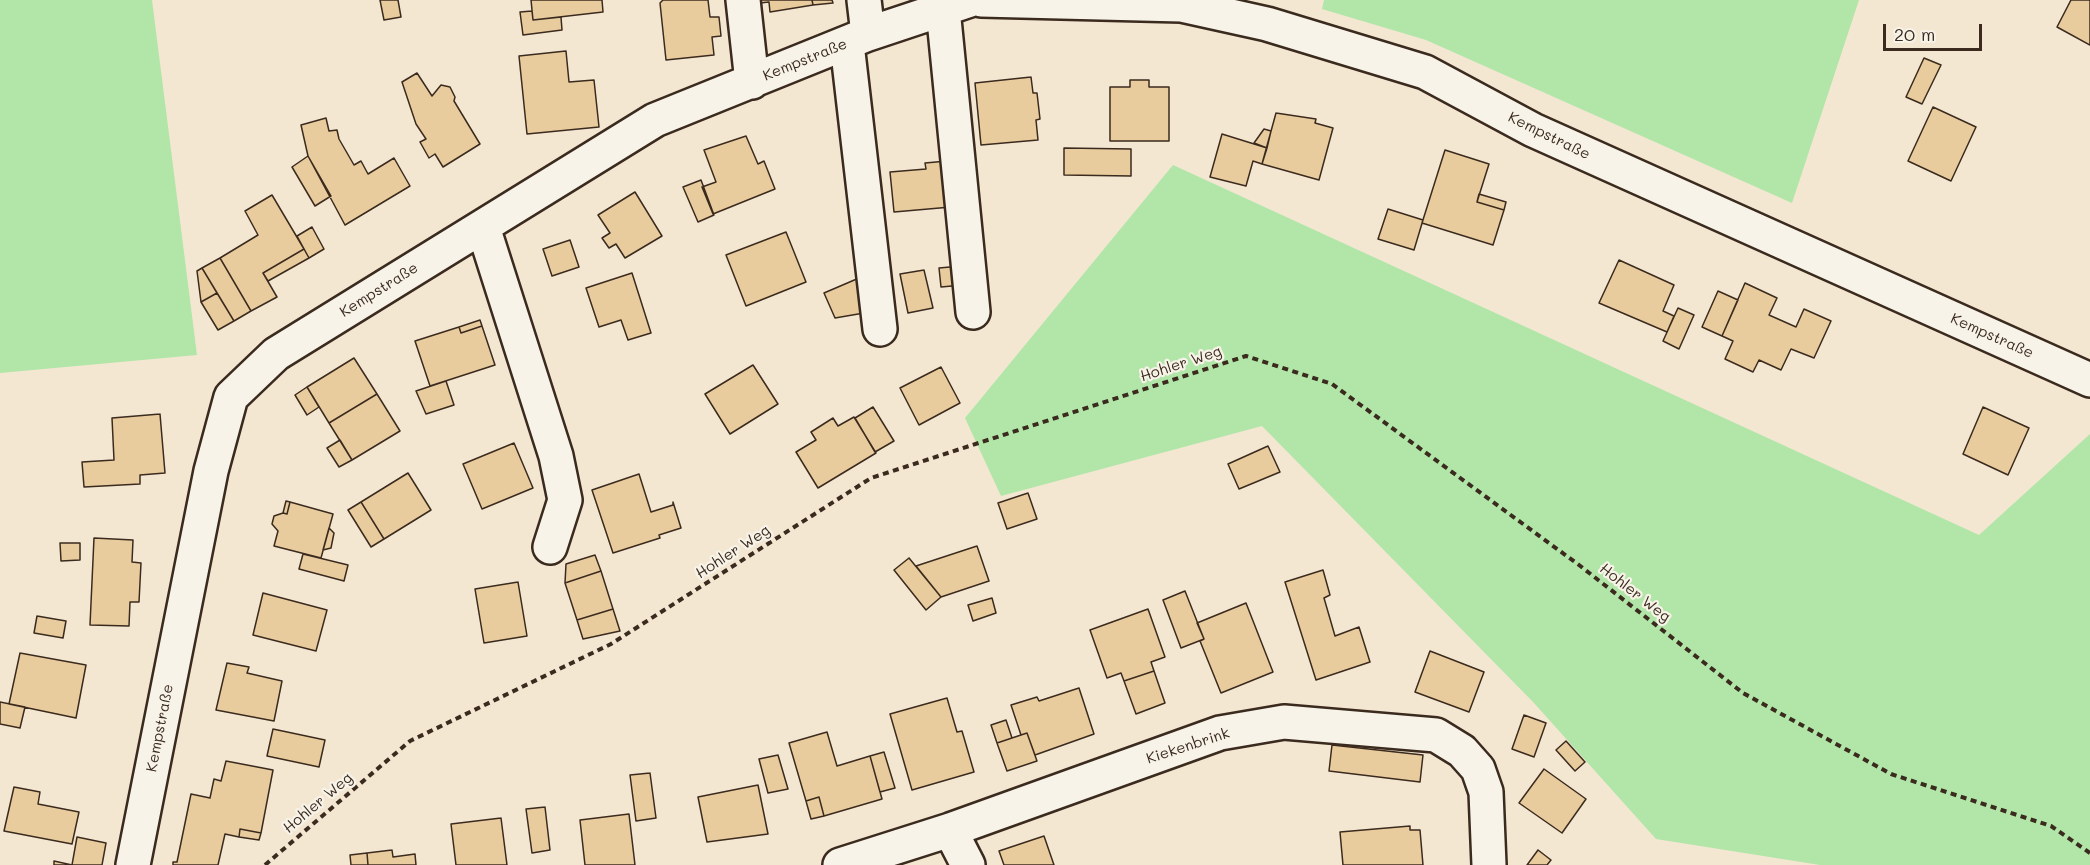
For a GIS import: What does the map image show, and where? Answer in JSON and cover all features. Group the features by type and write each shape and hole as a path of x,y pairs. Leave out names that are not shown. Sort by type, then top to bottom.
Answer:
{"street":[{"path":"743,0 752,82"},
{"path":"864,0 857,39 880,329"},
{"name":"Kempstraße","path":"981,0 1181,2 1267,24 1425,72 1533,130 2090,380"},
{"path":"957,4 973,312"},
{"name":"Kempstraße","path":"133,865 211,471 231,398 276,354 655,120 857,39 957,4"},
{"path":"483,227 556,456 565,500 550,547"},
{"name":"Kiekenbrink","path":"840,865 950,830 1220,733 1284,722 1436,735 1462,751 1478,769 1486,792 1490,865"},
{"path":"950,830 968,865"}],"path":[{"name":"Hohler Weg","path":"265,865 410,741 611,644 871,478 1246,356 1332,384 1579,565 1743,693 1891,774 2051,826 2090,853"}],"green space":[{"path":"0,0 152,0 197,355 0,373"},
{"path":"1324,0 1859,0 1792,203 1426,40 1322,9"},
{"path":"1173,165 1979,535 2090,434 2090,865 1820,865 1656,839 1534,703 1262,426 1001,496 965,418"}],"building":[{"path":"380,0 398,0 401,17 384,20"},
{"path":"531,0 602,0 603,12 533,20"},
{"path":"663,0 708,0 710,17 719,17 721,36 712,37 714,55 666,60 660,3"},
{"path":"759,0 812,0 813,5 770,12 769,2 760,3"},
{"path":"812,0 832,0 833,3 813,5"},
{"path":"2071,0 2090,0 2090,45 2057,27"},
{"path":"532,11 533,20 561,17 562,30 523,35 520,12"},
{"path":"566,51 569,82 594,80 599,127 527,134 519,56"},
{"path":"1924,58 1941,65 1922,104 1906,97"},
{"path":"417,73 432,96 441,85 450,87 455,97 454,101 480,144 443,167 435,154 429,158 420,142 426,139 416,124 402,82"},
{"path":"1031,77 1033,93 1037,93 1040,119 1036,120 1038,140 981,145 975,83"},
{"path":"1130,80 1149,80 1149,87 1169,87 1169,141 1110,141 1110,87 1130,87"},
{"path":"1933,107 1976,127 1951,181 1908,161"},
{"path":"1276,113 1316,119 1315,123 1333,128 1319,180 1262,164"},
{"path":"326,118 329,131 337,130 339,139 354,165 361,161 368,174 394,158 410,186 345,225 308,156 301,125"},
{"path":"1264,129 1271,131 1267,148 1254,143"},
{"path":"1222,134 1267,148 1262,164 1253,161 1246,186 1210,177"},
{"path":"746,136 758,164 764,161 775,189 713,214 702,187 716,182 704,150"},
{"path":"1064,148 1131,149 1131,176 1064,175"},
{"path":"1445,150 1489,164 1477,202 1504,210 1493,245 1422,223"},
{"path":"308,156 331,196 315,206 292,167"},
{"path":"947,161 951,207 894,212 890,172 926,169 925,163"},
{"path":"701,180 714,215 698,222 683,187"},
{"path":"635,192 662,236 625,258 616,244 609,248 602,238 610,233 598,215"},
{"path":"1479,194 1506,202 1504,210 1477,202"},
{"path":"272,195 304,249 263,273 277,297 251,311 220,258 258,235 245,211"},
{"path":"1388,209 1423,220 1414,250 1378,239"},
{"path":"312,227 324,249 309,258 297,236"},
{"path":"786,232 806,282 746,306 726,255"},
{"path":"570,240 579,267 552,276 543,249"},
{"path":"304,249 309,258 268,281 263,273"},
{"path":"220,258 251,311 234,321 202,268"},
{"path":"1619,260 1674,285 1663,311 1674,316 1667,332 1599,303"},
{"path":"961,266 963,285 941,287 939,268"},
{"path":"202,268 217,293 201,302 197,271"},
{"path":"924,270 933,308 908,313 900,274"},
{"path":"632,273 651,333 628,340 621,320 599,327 586,288"},
{"path":"859,278 864,313 835,318 824,293"},
{"path":"1745,283 1777,298 1769,315 1796,327 1804,309 1831,321 1814,358 1791,349 1781,370 1759,360 1753,372 1725,359 1733,341 1722,336"},
{"path":"1718,291 1738,300 1722,336 1702,327"},
{"path":"217,293 234,321 218,330 201,302"},
{"path":"1678,308 1694,315 1679,349 1663,341"},
{"path":"480,320 482,326 461,333 459,327"},
{"path":"482,326 495,365 430,386 415,341 459,327 461,333"},
{"path":"354,358 377,394 329,423 307,387"},
{"path":"753,365 778,404 730,434 705,394"},
{"path":"941,367 960,403 919,425 900,388"},
{"path":"446,381 454,405 426,414 416,391"},
{"path":"307,387 319,407 307,415 295,395"},
{"path":"377,394 400,431 352,460 329,423"},
{"path":"873,407 894,441 875,452 855,418"},
{"path":"1983,407 2029,428 2008,475 1963,454"},
{"path":"160,414 165,473 140,475 140,484 84,487 82,462 114,460 112,418"},
{"path":"854,417 876,453 818,488 796,452 816,440 811,432 833,418 838,426"},
{"path":"340,440 352,460 339,467 327,448"},
{"path":"514,443 533,488 482,509 463,464"},
{"path":"1268,446 1280,472 1239,489 1228,464"},
{"path":"408,473 431,510 384,539 361,502"},
{"path":"639,474 651,512 673,505 673,502 681,528 659,535 660,538 613,553 592,490"},
{"path":"1028,493 1037,519 1007,529 998,503"},
{"path":"286,501 290,502 287,514 283,513"},
{"path":"290,502 333,514 321,558 274,546 278,531 272,524 274,516 287,514"},
{"path":"361,502 384,539 371,547 348,510"},
{"path":"329,528 334,533 331,548 323,550"},
{"path":"94,538 133,540 132,562 141,563 139,602 130,602 129,626 90,625"},
{"path":"60,543 80,543 80,560 61,561"},
{"path":"977,546 989,581 941,597 916,566"},
{"path":"303,554 348,565 344,581 299,569"},
{"path":"595,555 601,571 565,583 566,564"},
{"path":"909,558 941,597 926,610 894,570"},
{"path":"1323,570 1330,595 1324,598 1335,636 1359,627 1370,662 1316,680 1285,582"},
{"path":"601,571 613,609 577,620 565,583"},
{"path":"518,582 527,636 484,643 475,589"},
{"path":"1185,591 1204,639 1181,648 1163,600"},
{"path":"263,593 327,610 316,651 253,635"},
{"path":"992,598 996,613 973,621 968,605"},
{"path":"1246,603 1273,672 1221,693 1200,641 1204,639 1197,623"},
{"path":"613,609 620,631 583,639 577,620"},
{"path":"1148,609 1165,657 1151,662 1154,671 1124,681 1121,673 1107,678 1090,630"},
{"path":"37,616 66,621 63,638 34,633"},
{"path":"1430,651 1484,672 1469,712 1415,692"},
{"path":"20,653 86,665 76,718 9,704"},
{"path":"227,663 249,667 247,673 282,681 274,721 216,710"},
{"path":"1154,671 1165,703 1136,714 1124,681"},
{"path":"1079,688 1094,734 1035,755 1027,733 1021,735 1011,705 1037,697 1039,701"},
{"path":"947,698 957,732 962,731 974,772 912,790 890,714"},
{"path":"0,702 25,707 20,728 0,724"},
{"path":"1524,715 1546,723 1534,757 1512,749"},
{"path":"1006,720 1012,738 997,743 991,725"},
{"path":"273,729 325,740 319,767 267,756"},
{"path":"827,732 837,766 870,756 882,799 824,816 819,797 806,801 789,743"},
{"path":"1027,733 1037,761 1007,771 997,743"},
{"path":"1566,741 1585,762 1575,771 1556,750"},
{"path":"1332,745 1423,755 1420,782 1329,771"},
{"path":"884,752 895,788 880,792 870,756"},
{"path":"778,755 788,789 768,793 759,759"},
{"path":"226,761 273,770 261,833 240,829 239,837 225,834 218,865 173,865 173,862 177,862 191,794 210,798 214,779 221,781"},
{"path":"1544,769 1586,799 1562,833 1519,803"},
{"path":"650,773 656,818 636,821 630,775"},
{"path":"758,785 768,834 707,842 698,797"},
{"path":"14,787 40,792 38,804 79,812 72,844 4,831"},
{"path":"819,797 824,816 811,819 806,801"},
{"path":"545,807 550,850 532,853 526,809"},
{"path":"629,814 635,865 585,865 580,820"},
{"path":"501,818 507,865 456,865 451,824"},
{"path":"1410,826 1410,830 1420,830 1423,865 1343,865 1340,832"},
{"path":"240,829 261,833 259,840 239,837"},
{"path":"1044,836 1054,865 1004,865 999,851"},
{"path":"77,837 106,843 102,865 72,865"},
{"path":"392,850 393,857 415,854 416,865 368,865 367,853"},
{"path":"1538,850 1551,860 1547,865 1527,865"},
{"path":"367,853 368,865 351,865 350,855"},
{"path":"54,861 72,865 54,865"}]}
